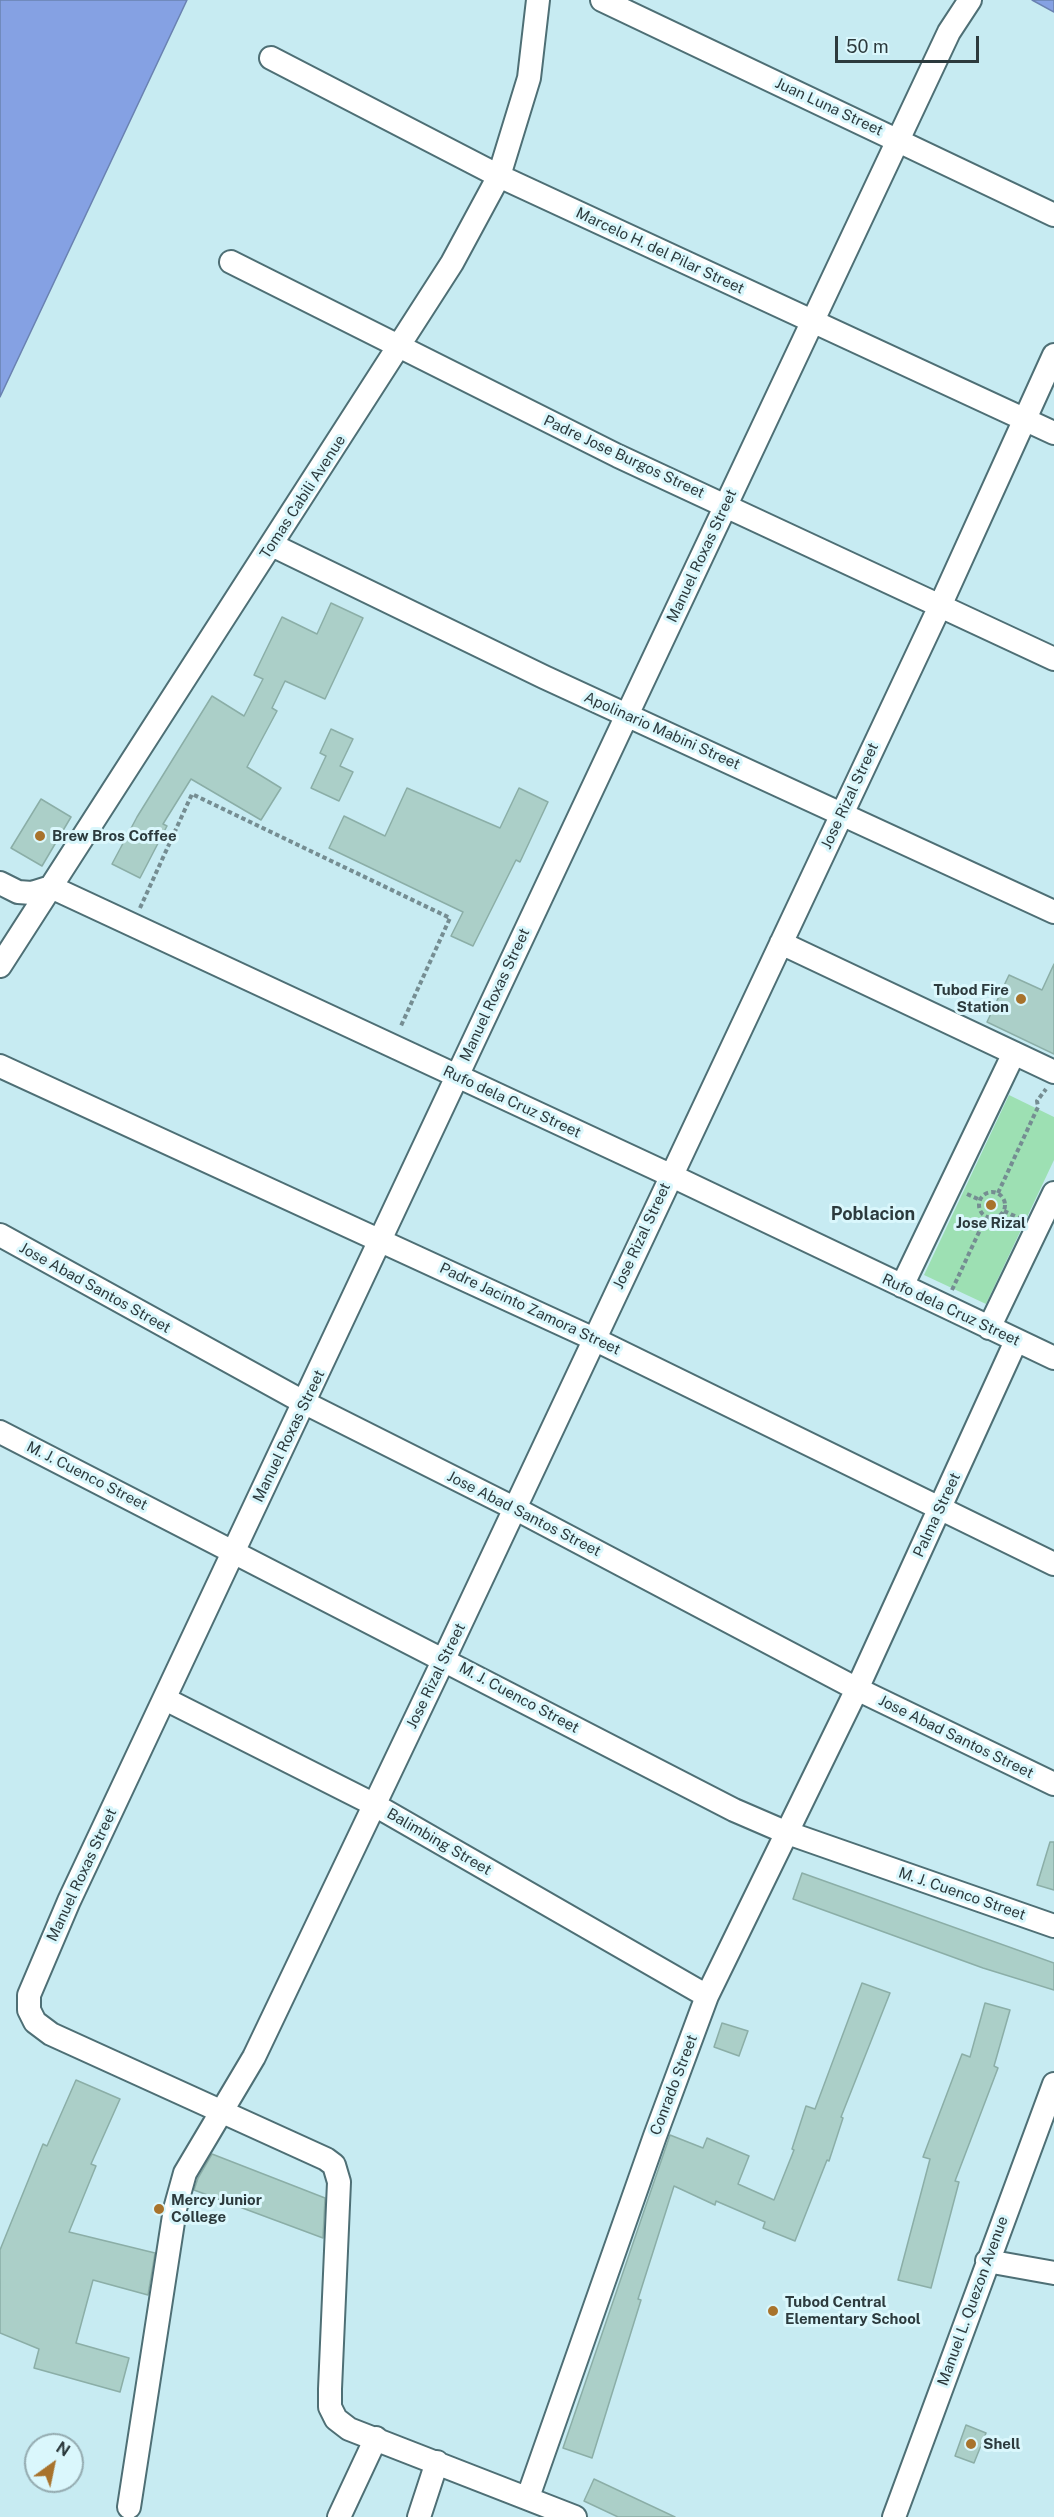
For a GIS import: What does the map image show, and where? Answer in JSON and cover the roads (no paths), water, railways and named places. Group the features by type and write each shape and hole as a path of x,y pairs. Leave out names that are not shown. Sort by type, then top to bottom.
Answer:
{"street":[{"name":"Tomas Cabili Avenue","path":"0,966 400,348 452,263 499,176 529,78 538,0"},
{"name":"Juan Luna Street","path":"602,0 1054,215"},
{"name":"Manuel Roxas Street","path":"221,2111 51,2034 36,2022 29,2010 29,1995 69,1901 949,32 970,0"},
{"name":"Marcelo H. del Pilar Street","path":"271,58 499,176 1054,433"},
{"name":"Padre Jose Burgos Street","path":"231,262 618,456 1054,659"},
{"name":"Jose Rizal Street","path":"129,2507 180,2187 194,2155 254,2057 516,1509 670,1175 940,606 1054,355"},
{"name":"Apolinario Mabini Street","path":"272,545 627,716 842,812 1054,912"},
{"path":"0,883 18,892 32,893 51,887"},
{"name":"Rufo dela Cruz Street","path":"51,887 670,1175 1054,1358"},
{"path":"781,943 1014,1053 1052,1076"},
{"path":"902,1286 1014,1053"},
{"name":"Padre Jacinto Zamora Street","path":"0,1066 594,1339 1054,1564"},
{"path":"989,1328 1054,1193"},
{"name":"Jose Abad Santos Street","path":"0,1235 305,1403 516,1509 857,1689 1054,1784"},
{"name":"Palma Street","path":"857,1689 1016,1341"},
{"name":"M. J. Cuenco Street","path":"0,1432 444,1659 654,1770 785,1832 1054,1926"},
{"name":"Conrado Street","path":"528,2497 707,1995 857,1689"},
{"name":"Balimbing Street","path":"165,1699 373,1804 707,1995"},
{"name":"Manuel L. Quezon Avenue","path":"894,2517 1054,2085"},
{"path":"221,2111 326,2158 337,2172 330,2407 336,2419 349,2429 575,2517"},
{"path":"987,2261 1054,2273"},
{"path":"339,2517 376,2438"},
{"path":"419,2517 436,2462"}],"water":[{"path":"0,0 187,0 0,397"},
{"path":"1032,0 1054,0 1054,12"}],"place":[{"name":"Brew Bros Coffee","path":"40,836"},
{"name":"Tubod Fire Station","path":"1021,999"},
{"name":"Jose Rizal","path":"991,1205"},
{"name":"Mercy Junior College","path":"159,2209"},
{"name":"Tubod Central Elementary School","path":"773,2311"},
{"name":"Shell","path":"971,2444"}],"district":[{"name":"Poblacion","path":"873,1214"}]}
